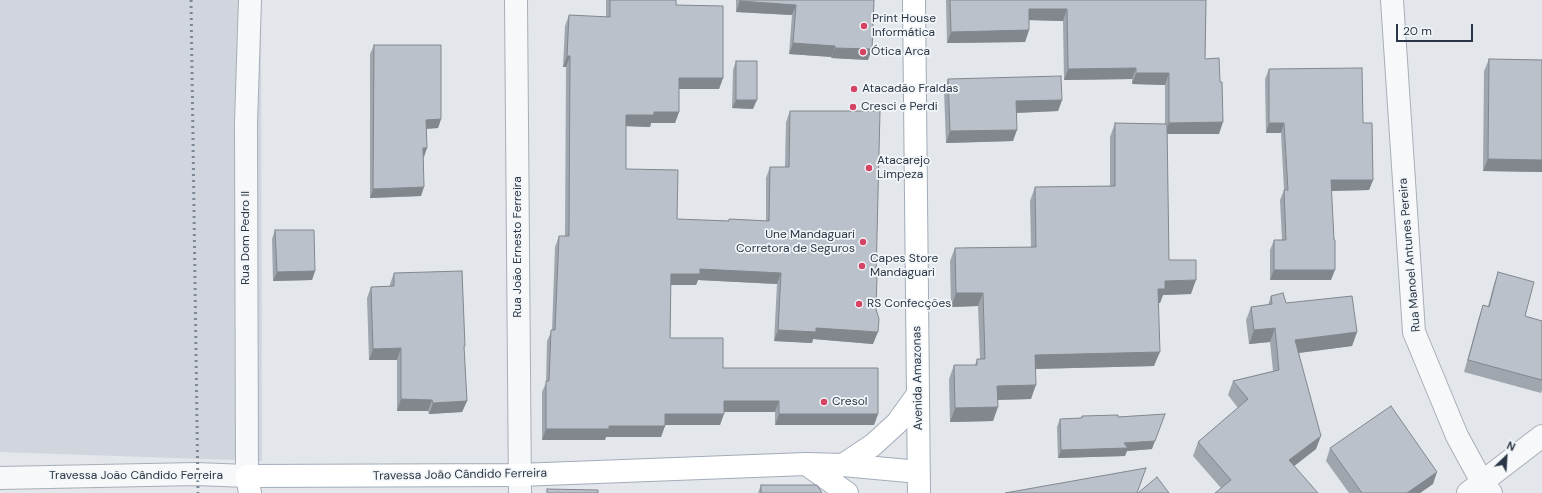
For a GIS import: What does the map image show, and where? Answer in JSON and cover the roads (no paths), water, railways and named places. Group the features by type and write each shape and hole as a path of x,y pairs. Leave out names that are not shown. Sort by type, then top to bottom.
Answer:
{"main road":[{"name":"Avenida Amazonas","path":"914,0 919,483"},
{"path":"843,465 873,445 897,423 918,394"},
{"name":"Travessa João Cândido Ferreira","path":"249,485 520,484 806,464 843,465 919,483"},
{"path":"806,464 847,493"}],"street":[{"name":"Rua Dom Pedro II","path":"249,485 246,123 250,0"},
{"name":"Rua João Ernesto Ferreira","path":"516,0 520,484"},
{"name":"Rua Manoel Antunes Pereira","path":"1392,0 1414,332 1480,489"},
{"path":"1480,489 1542,436"},
{"name":"Travessa João Cândido Ferreira","path":"0,478 196,474 249,485"}],"railway":[{"path":"191,0 198,493"}],"place":[{"name":"Print House Informática","path":"864,26"},
{"name":"Ótica Arca","path":"863,52"},
{"name":"Atacadão Fraldas","path":"854,89"},
{"name":"Cresci e Perdi","path":"853,107"},
{"name":"Atacarejo Limpeza","path":"869,168"},
{"name":"Une Mandaguari Corretora de Seguros","path":"863,242"},
{"name":"Capes Store Mandaguari","path":"862,266"},
{"name":"RS Confecções","path":"859,304"},
{"name":"Cresol","path":"824,402"}]}
